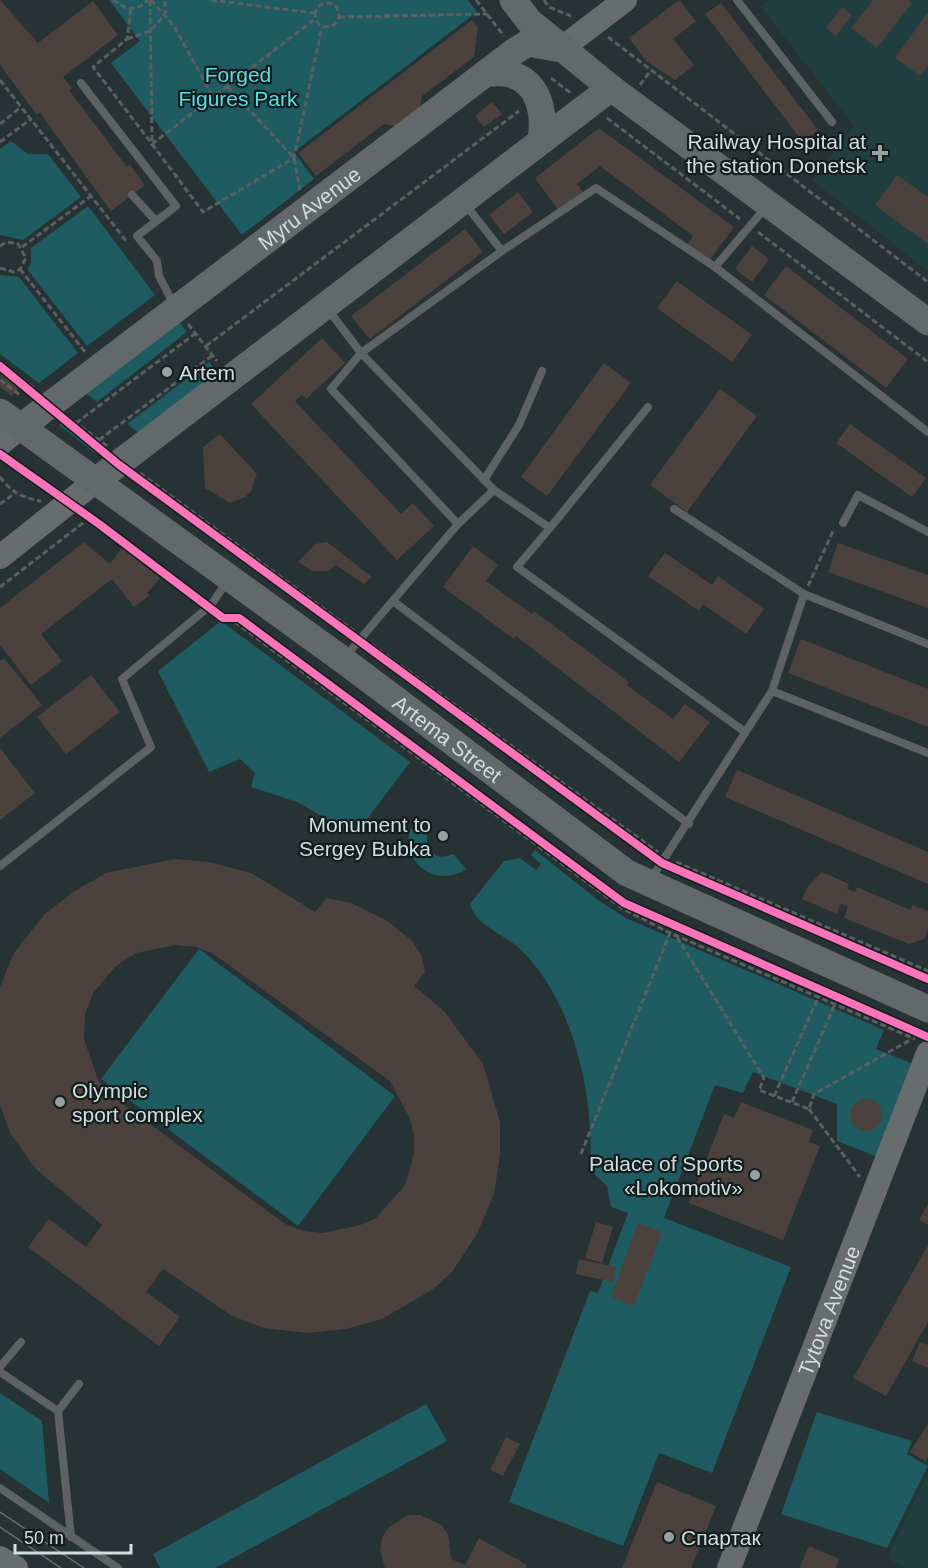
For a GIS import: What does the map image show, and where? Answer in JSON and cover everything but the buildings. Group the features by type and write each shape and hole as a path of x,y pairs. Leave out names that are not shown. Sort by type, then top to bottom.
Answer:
{"main road":[{"path":"513,0 529,21 561,50 928,322"},
{"name":"Myru Avenue","path":"14,411 49,405 515,51 528,43 561,50"},
{"path":"486,73 510,74 527,84 542,86 544,119 541,140"},
{"path":"97,480 610,88"},
{"name":"Artema Street","path":"14,411 97,480 229,579 355,646 627,873 659,868 928,1009"}],"street":[{"path":"561,50 621,1"},
{"name":"Myru Avenue","path":"5,452 14,411"},
{"path":"0,557 62,499 97,480"},
{"name":"Tytova Avenue","path":"729,1568 920,1046"},
{"path":"0,1558 16,1568"}],"lane":[{"path":"738,0 832,122"},
{"path":"81,83 176,206 137,236 157,261 159,276 176,308"},
{"path":"458,524 331,389 361,353 502,251 597,188 715,267 928,432"},
{"path":"132,195 156,221"},
{"path":"462,201 502,251"},
{"path":"715,267 769,204"},
{"path":"325,306 361,353 494,490 550,528"},
{"path":"484,480 519,425 542,371"},
{"path":"648,407 517,567 745,732"},
{"path":"355,646 458,524 494,490"},
{"path":"843,523 858,495 928,532"},
{"path":"674,509 804,594 928,644"},
{"path":"0,866 151,747 122,679 209,607 229,579"},
{"path":"659,868 772,691 804,594"},
{"path":"393,601 689,824"},
{"path":"772,691 928,753"},
{"path":"21,1342 0,1370 58,1411"},
{"path":"71,1537 58,1411 79,1384"},
{"path":"0,1488 118,1568"}],"path":[{"path":"140,0 143,4"},
{"path":"115,1 130,9 150,0"},
{"path":"150,0 174,26 213,97"},
{"path":"150,0 152,144"},
{"path":"165,0 165,15 150,31 127,39 93,67 203,212 294,158"},
{"path":"211,0 315,13"},
{"path":"476,0 515,51"},
{"path":"544,0 549,7 592,25 928,282"},
{"path":"320,2 331,3 336,6 339,17 333,26 322,27 315,19 315,13 320,2"},
{"path":"127,39 130,9"},
{"path":"339,17 487,14"},
{"path":"152,144 315,19"},
{"path":"301,196 294,158 322,27"},
{"path":"0,80 128,243 137,236"},
{"path":"228,86 294,158"},
{"path":"206,346 542,86 587,106 613,122 928,362"},
{"path":"0,124 21,107"},
{"path":"0,142 31,119"},
{"path":"22,247 91,196"},
{"path":"0,245 12,242 22,247 26,258 20,269 9,272 0,268"},
{"path":"20,269 85,352"},
{"path":"176,308 230,378"},
{"path":"76,423 196,333"},
{"path":"99,440 213,355"},
{"path":"0,364 355,646 659,868 928,980"},
{"path":"0,380 14,411"},
{"path":"49,405 99,440 121,461"},
{"path":"5,452 60,493 62,499"},
{"path":"0,454 62,499 99,521"},
{"path":"0,477 15,493 25,498 41,501 62,499"},
{"path":"0,504 15,493"},
{"path":"0,586 91,517"},
{"path":"91,517 223,618 238,618 624,903 928,1037"},
{"path":"804,594 837,522 843,523"},
{"path":"659,868 928,971"},
{"path":"581,1154 670,933"},
{"path":"676,935 764,1078 759,1090 809,1109 861,1179"},
{"path":"774,1096 819,996"},
{"path":"792,1102 835,1004"},
{"path":"809,1109 814,1094 920,1046"}],"shaded area":[{"name":"Railway Hospital at the station Donetsk","path":"769,0 928,0 928,271 812,180 854,126 761,7"},
{"path":"928,1474 928,1568 905,1568 887,1558"}],"green space":[{"name":"Forged Figures Park","path":"109,0 468,0 477,12 294,152 314,179 242,235 111,63 140,41"},
{"path":"11,141 28,154 48,154 81,197 23,240 0,235 0,149"},
{"path":"88,206 155,295 87,346 27,269 31,263 31,248"},
{"path":"0,275 19,277 78,353 39,383 0,354"},
{"path":"178,320 187,332 97,402 82,390"},
{"path":"209,362 218,373 139,433 127,424"},
{"path":"64,418 101,447 96,454 59,425"},
{"path":"221,621 410,762 355,835 297,802 251,787 255,773 240,759 209,772 158,671"},
{"path":"410,829 427,835 427,848 433,853 442,857 453,854 466,869 444,876 423,869 410,852 408,841"},
{"path":"535,850 598,900 626,918 884,1030 876,1049 911,1063 878,1157 837,1141 837,1104 753,1072 743,1093 715,1085 664,1218 791,1267 712,1473 659,1453 623,1546 509,1502 590,1291 598,1293 628,1213 611,1207 607,1186 590,1170 589,1112 584,1082 567,1022 554,995 539,970 520,949 484,924 470,904 504,861 520,858 536,870 541,864 531,855"},
{"path":"199,949 395,1096 298,1226 101,1079"},
{"path":"0,1393 42,1421 49,1503 0,1469"},
{"path":"426,1404 447,1441 215,1568 160,1568 153,1554"},
{"path":"817,1412 912,1441 907,1454 928,1466 887,1548 781,1514"}],"tram line":[{"path":"0,1512 84,1568"},
{"path":"0,1527 61,1568"}],"cycle path":[{"path":"0,366 118,464 662,863 928,979"},
{"path":"0,454 99,524 223,618 239,618 624,903 928,1037"}],"place":[{"name":"Railway Hospital at the station Donetsk","path":"880,153"},
{"name":"Artem","path":"167,372"},
{"name":"Monument to Sergey Bubka","path":"443,836"},
{"name":"Olympic sport complex","path":"60,1102"},
{"name":"Palace of Sports «Lokomotiv»","path":"755,1175"},
{"name":"Спартак","path":"669,1537"}]}
